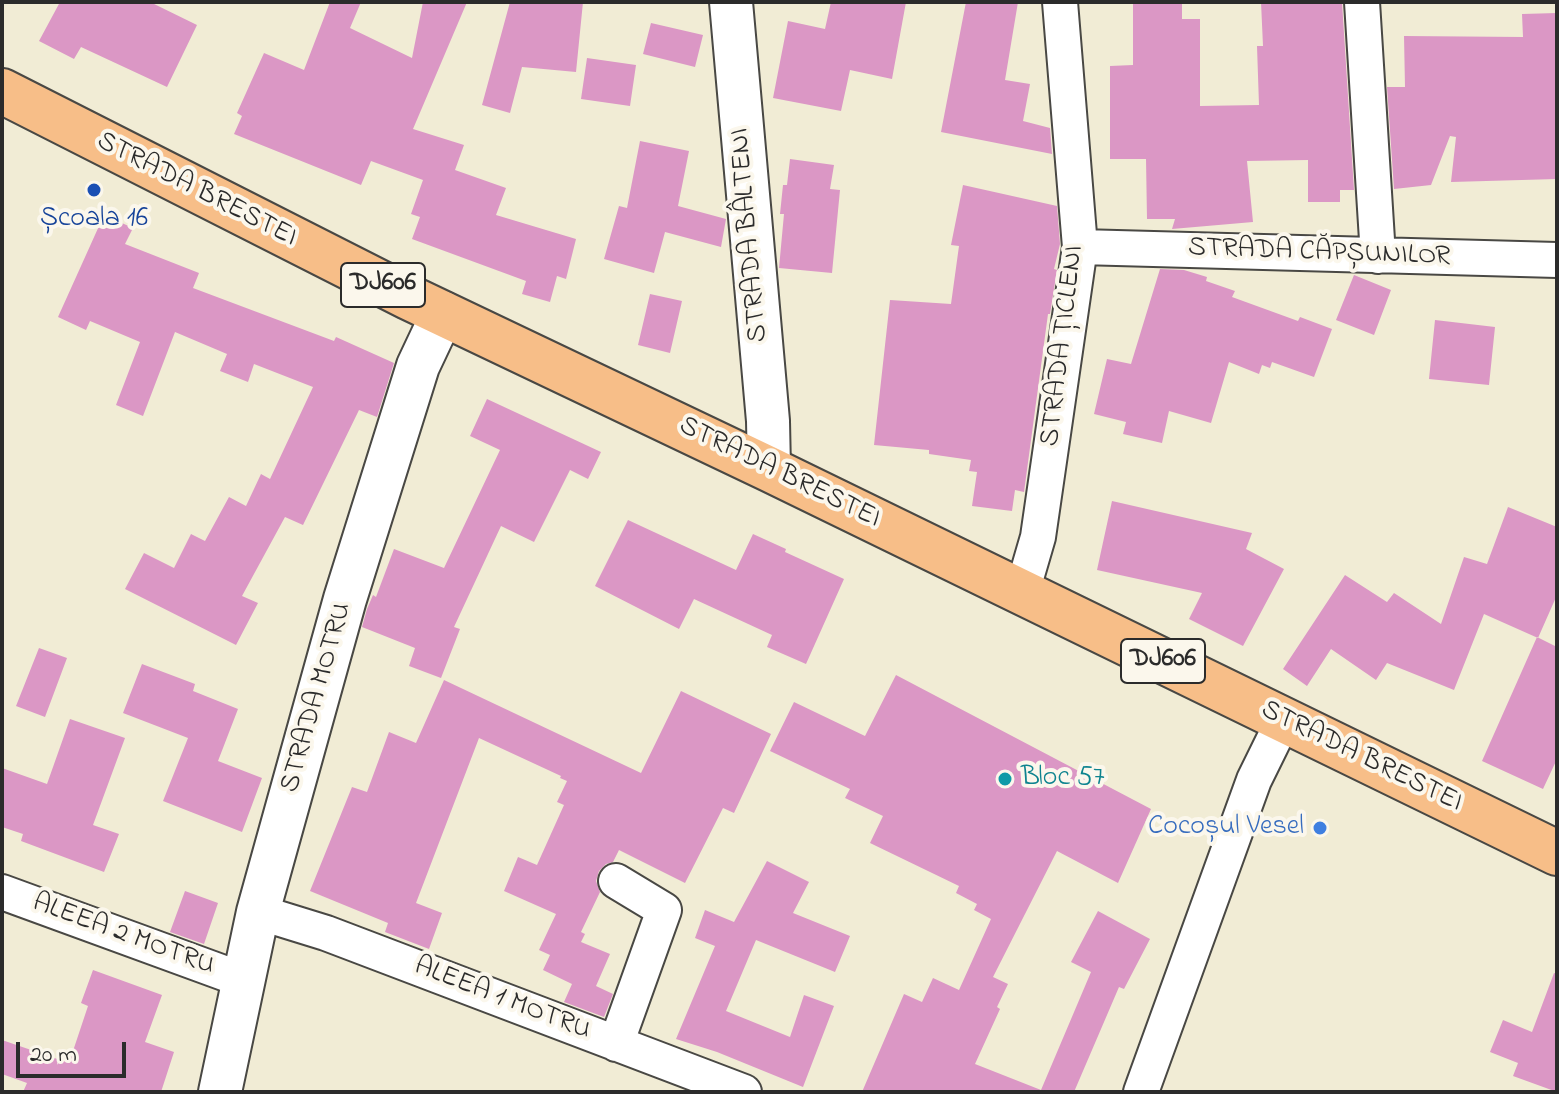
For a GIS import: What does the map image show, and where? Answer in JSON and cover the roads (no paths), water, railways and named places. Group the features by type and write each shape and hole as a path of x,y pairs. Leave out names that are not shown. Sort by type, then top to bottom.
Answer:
{"main road":[{"name":"STRADA BRESTEI","path":"2,91 443,313 1283,721 1553,840"}],"street":[{"name":"STRADA BÂLTENI","path":"731,2 768,421 769,469"},
{"name":"STRADA ȚICLENI","path":"1022,592 1038,537 1080,247 1060,2"},
{"path":"1362,2 1378,256"},
{"name":"STRADA CĂPȘUNILOR","path":"1080,247 1557,260"},
{"name":"STRADA MOTRU","path":"220,1092 258,912 345,599 418,366 443,313"},
{"path":"1141,1092 1254,780 1283,721"},
{"path":"616,881 664,910 616,1044"},
{"name":"ALEEA 2 MOTRU","path":"2,892 243,980"},
{"name":"ALEEA 1 MOTRU","path":"258,912 326,933 744,1092"}],"place":[{"name":"Școala 16","path":"94,190"},
{"name":"Bloc 57","path":"1005,779"},
{"name":"Cocoșul Vesel","path":"1320,828"}]}
